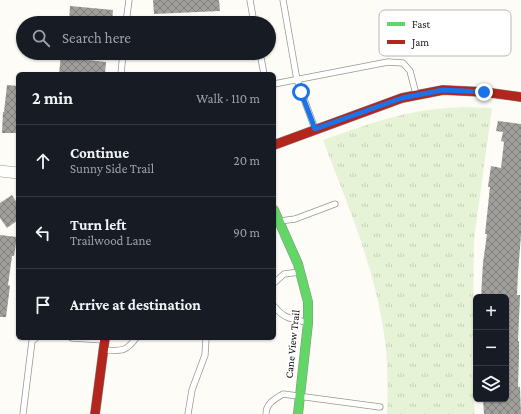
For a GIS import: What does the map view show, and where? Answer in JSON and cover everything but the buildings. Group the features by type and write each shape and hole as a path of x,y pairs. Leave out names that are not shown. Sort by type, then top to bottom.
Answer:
{"street":[{"path":"276,143 390,102 443,90 484,92 521,97"},
{"path":"0,171 16,173"},
{"name":"Cane View Trail","path":"276,222 298,264 308,302 308,323 298,414"},
{"path":"95,414 104,343"}],"lane":[{"path":"127,16 129,0"},
{"path":"250,0 253,16"},
{"path":"283,0 297,80 315,129"},
{"path":"121,72 123,60"},
{"path":"261,60 264,72"},
{"path":"276,84 388,62 403,63 410,71 416,96"},
{"path":"276,222 295,219 335,204"},
{"path":"276,282 284,274 300,272"},
{"path":"276,309 280,314 289,319 308,323"},
{"path":"23,414 33,340"},
{"path":"85,340 104,343 119,351 131,345 135,340"},
{"path":"188,414 192,390 205,355 206,340"},
{"path":"266,414 266,409 272,400 283,394 380,407"}],"green space":[{"path":"463,107 492,108 474,240 472,370 475,414 387,414 388,378 386,350 381,315 375,289 360,239 323,140 392,117 432,110"}],"traffic: fast":[{"path":"276,214 298,264 308,302 308,323 298,414"}],"traffic: jam":[{"path":"276,144 402,98 443,90 484,92 521,97"},
{"path":"95,414 105,340"}],"route":[{"path":"301,92 315,129 402,98 443,90 484,92"}]}
